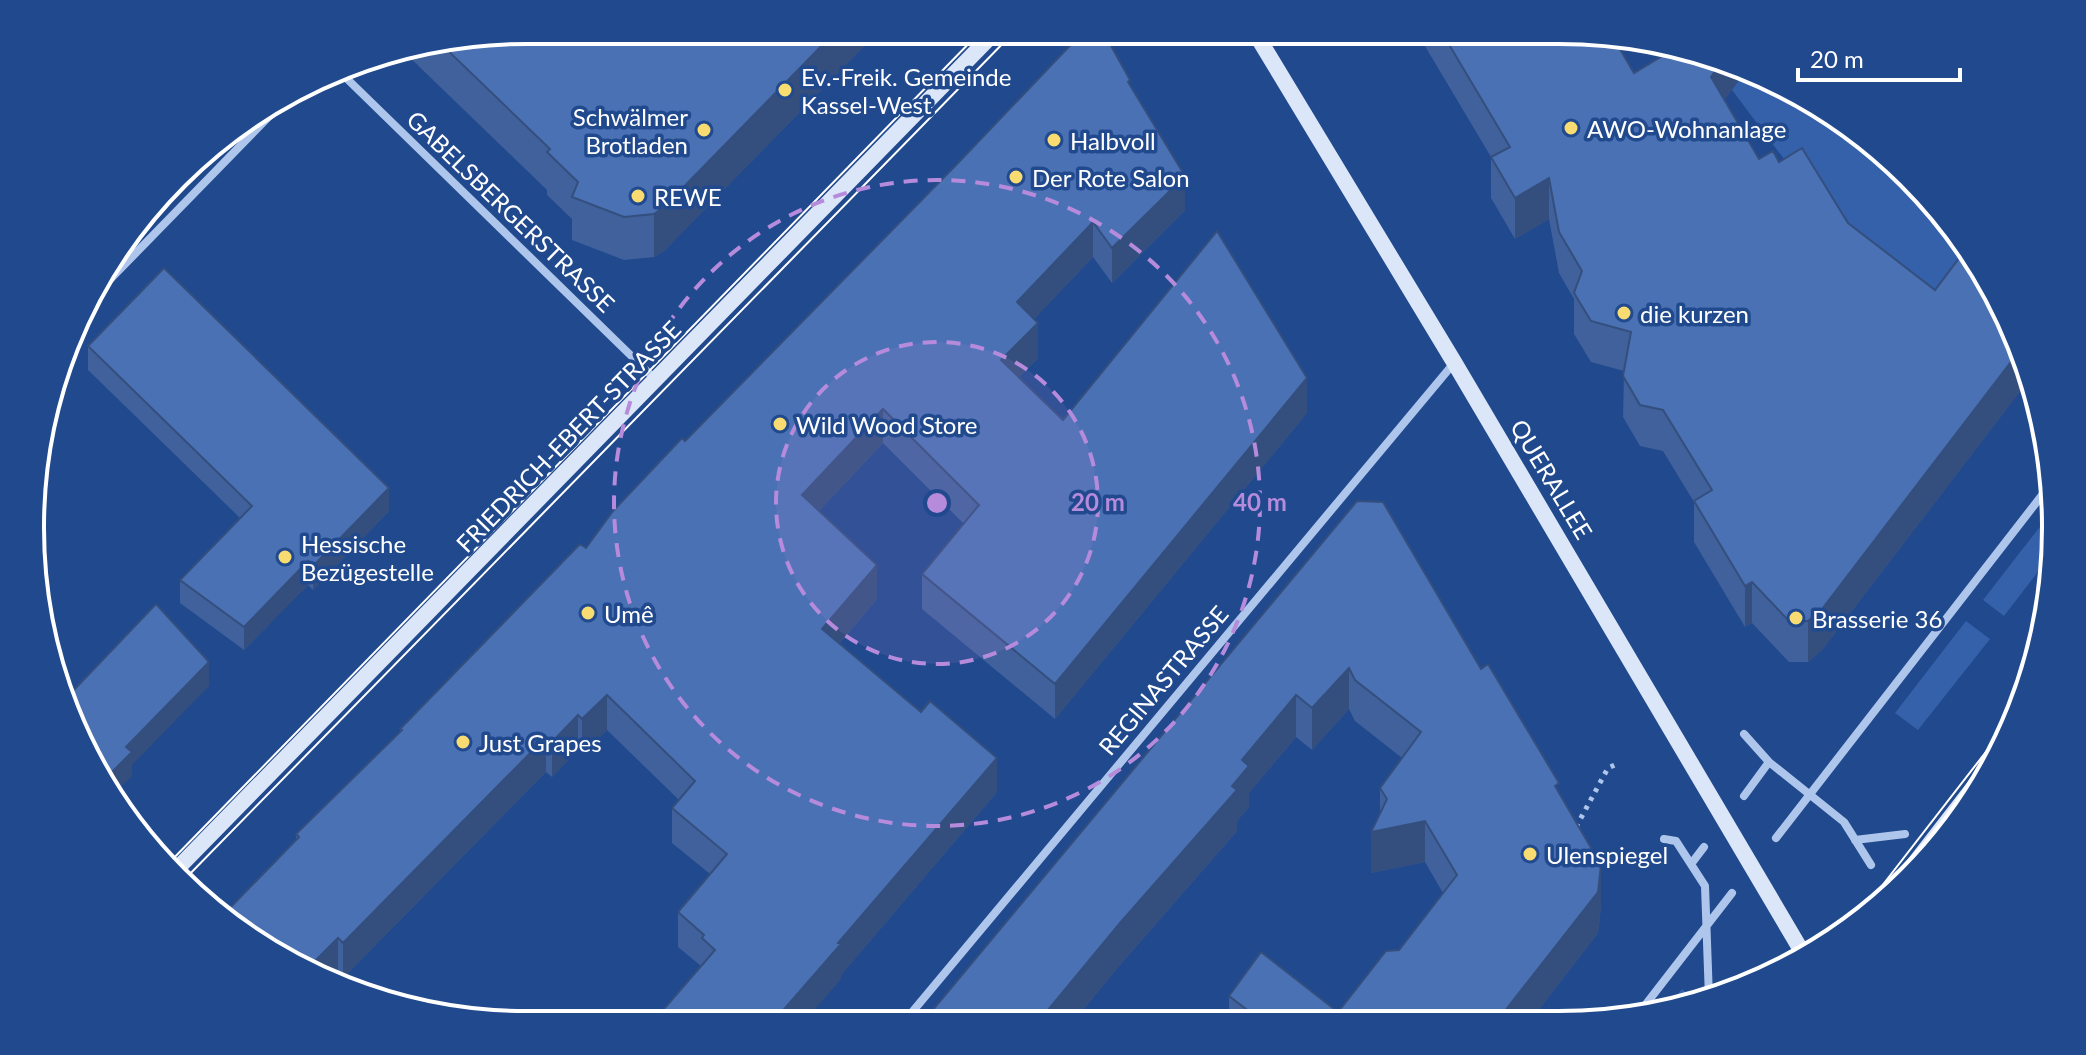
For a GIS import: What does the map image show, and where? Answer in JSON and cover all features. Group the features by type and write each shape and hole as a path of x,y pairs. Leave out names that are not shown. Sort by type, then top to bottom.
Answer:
{"main road":[{"name":"FRIEDRICH-EBERT-STRASSE","path":"181,864 983,44"},
{"name":"QUERALLEE","path":"1262,44 1454,362 1799,947"}],"street":[{"name":"GABELSBERGERSTRASSE","path":"347,79 655,380"},
{"path":"117,272 263,123"},
{"name":"REGINASTRASSE","path":"913,1011 1454,362"},
{"path":"1776,838 2041,496"},
{"path":"1744,734 1769,762 1844,822 1871,865"},
{"path":"1744,796 1769,762"},
{"path":"1855,840 1905,834"},
{"path":"1664,839 1676,841 1705,886 1709,987"},
{"path":"1691,864 1704,847"},
{"path":"1647,1003 1732,893"}],"path":[{"path":"1570,832 1608,768 1619,763"}],"shaded area":[{"path":"1740,79 1800,109 1853,144 1900,186 1962,260 1933,299 1839,232 1732,90"},
{"path":"2042,524 2040,569 2004,616 1983,600"},
{"path":"1966,621 1990,639 1918,730 1895,713"},
{"path":"1682,989 1688,994 1684,995 1676,997"}],"building":[{"path":"528,44 823,44 654,214 624,217 572,197 578,182 547,152 550,149 448,51"},
{"path":"1072,44 1110,44 1130,80 1128,82 1185,176 1112,248 1093,222 1017,302 1038,323 1001,360 1063,420 1217,231 1307,378 1055,684 922,574 979,505 883,409 802,495 877,565 822,629 921,712 930,701 997,758 782,1011 662,1011 715,950 702,938 704,935 678,912 727,854 672,808 695,781 607,695 582,719 578,715 552,742 546,737 343,943 338,938 315,961 259,930 230,908 299,837 296,834 402,730 580,544 586,548 613,511 682,438 685,441"},
{"path":"1449,44 1619,48 1634,73 1663,55 1684,60 1715,70 1711,77 1759,159 1773,151 1779,162 1802,148 1848,223 1935,290 1961,259 1992,314 2012,361 1822,609 1808,621 1789,621 1752,582 1745,586 1694,501 1712,490 1663,410 1640,405 1623,376 1631,332 1591,321 1574,293 1582,271 1559,232 1549,178 1515,198 1491,157 1510,147"},
{"name":"Hessische Bezügestelle","path":"164,268 389,488 313,566 308,561 244,627 180,580 252,506 88,346"},
{"path":"1357,501 1383,502 1481,669 1488,664 1559,783 1555,786 1601,865 1598,892 1505,1011 1339,1011 1386,951 1399,950 1457,875 1425,821 1371,832 1387,799 1380,788 1421,732 1355,680 1349,668 1312,708 1296,695 1242,760 1249,766 1232,786 1237,790 1047,1011 932,1011"},
{"path":"156,604 209,662 126,747 132,752 111,773 73,691"},
{"path":"1261,952 1337,1011 1249,1011 1229,996"}],"tram line":[{"path":"175,857 968,44"},
{"path":"190,873 1002,44"},
{"path":"1881,887 1987,751"}],"place":[{"name":"Ev.-Freik. Gemeinde Kassel-West","path":"785,90"},
{"name":"AWO-Wohnanlage","path":"1571,128"},
{"name":"Schwälmer Brotladen","path":"704,130"},
{"name":"Halbvoll","path":"1054,140"},
{"name":"Der Rote Salon","path":"1016,177"},
{"name":"REWE","path":"638,196"},
{"name":"die kurzen","path":"1624,313"},
{"name":"Wild Wood Store","path":"780,424"},
{"name":"Hessische Bezügestelle","path":"285,557"},
{"name":"Umê","path":"588,613"},
{"name":"Brasserie 36","path":"1796,618"},
{"name":"Just Grapes","path":"463,742"},
{"name":"Ulenspiegel","path":"1530,854"}]}
